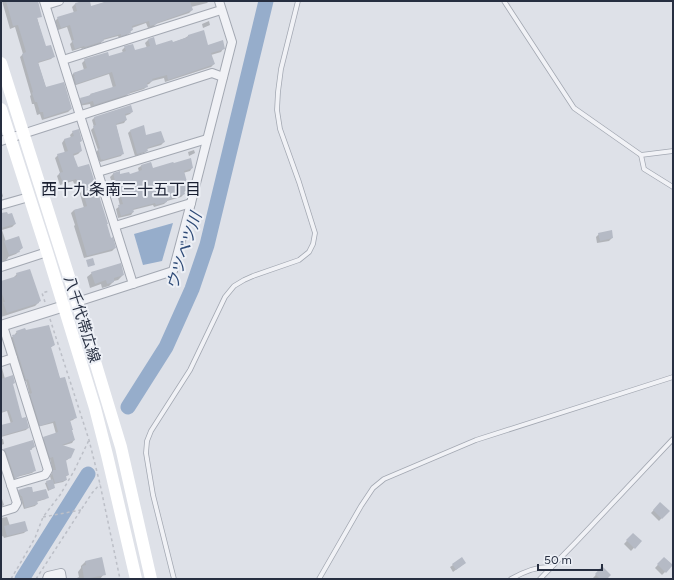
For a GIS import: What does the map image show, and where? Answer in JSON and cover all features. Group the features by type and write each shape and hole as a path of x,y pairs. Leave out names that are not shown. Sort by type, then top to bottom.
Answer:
{"main road":[{"name":"八千代帯広線","path":"1,63 77,302 121,447 151,579"},
{"name":"八千代帯広線","path":"1,109 6,140 29,197 95,408 136,579"}],"street":[{"path":"59,1 45,3 132,284"},
{"path":"11,485 45,475 48,470 2,326 173,270 232,42 219,1"},
{"path":"63,60 222,10"},
{"path":"6,140 212,73 223,77"},
{"path":"98,172 207,139"},
{"path":"1,205 29,197"},
{"path":"115,226 191,203"},
{"path":"1,267 47,252"},
{"path":"1,362 13,358"},
{"path":"1,454 17,504 14,508 1,512"},
{"path":"47,579 48,576 61,573 62,579"}],"lane":[{"path":"174,579 153,495 146,453 147,441 151,431 190,370 225,297 234,286 244,280 299,260 309,252 313,244 315,233 280,129 277,110 281,69 298,1"},
{"path":"504,1 574,108 641,155 673,151"},
{"path":"641,155 644,169 673,187"},
{"path":"319,579 373,488 384,479 476,440 673,377"},
{"path":"540,579 673,439"},
{"path":"511,579 525,571 542,566 551,567"}],"path":[{"path":"58,288 42,293 90,440 120,579"},
{"path":"11,579 35,538 44,517 60,495 90,440"},
{"path":"36,579 92,493 100,484"},
{"path":"44,517 82,510"}],"water":[{"path":"173,223 162,261 143,265 134,234"}],"building":[{"path":"6,1 38,1 42,17 37,18 46,46 51,45 55,57 38,62 46,87 64,82 72,109 44,118 43,112 40,112 32,93 33,92 22,54 26,52 18,25 13,26"},
{"path":"90,1 91,6 108,1 190,1 193,10 150,26 149,21 132,26 133,30 130,31 131,33 103,39 104,41 75,49 70,25 61,28 57,17 77,11 75,3"},
{"path":"204,30 208,45 223,40 225,49 211,53 215,64 168,80 167,75 152,79 153,81 147,83 148,87 94,105 93,101 82,104 80,98 116,86 112,72 76,84 73,73 87,68 84,59 108,52 109,56 126,51 124,46 133,44 135,50 150,46 148,39 154,37 156,45 172,40 173,42"},
{"path":"131,105 133,112 125,114 127,120 116,124 124,154 101,160 98,149 100,148 93,126 96,125 94,117"},
{"path":"144,125 146,135 161,131 165,142 147,148 148,151 137,154 130,130"},
{"path":"79,129 82,141 80,142 82,151 73,154 78,167 89,164 111,238 113,237 116,248 87,256 74,210 87,206 81,185 79,186 76,179 63,183 59,173 63,172 57,154 68,151 64,139 74,136 72,131"},
{"path":"191,158 193,168 184,171 189,189 184,191 185,194 167,200 167,202 156,205 155,203 133,209 134,212 121,216 118,205 123,204 119,191 112,191 109,182 115,181 113,173 120,171 120,174 129,172 130,174 142,170 141,165 151,162 153,168"},
{"path":"7,212 8,214 12,213 16,224 1,228 1,213"},
{"path":"612,230 613,238 600,241 598,233"},
{"path":"19,236 23,248 19,250 20,252 9,255 4,241"},
{"path":"93,258 95,265 88,267 86,260"},
{"path":"121,263 124,275 114,278 114,282 107,284 106,280 95,284 91,272"},
{"path":"30,269 41,301 39,303 7,313 3,302 5,302 1,291 1,281 17,276 16,273"},
{"path":"49,325 55,345 51,347 60,378 65,377 77,418 70,420 75,440 62,445 75,449 71,458 66,460 69,475 66,476 67,480 55,483 52,473 53,470 56,470 53,457 50,458 43,437 58,432 55,421 40,426 30,394 32,393 28,379 26,380 12,335 17,334 16,331 25,328 26,330"},
{"path":"13,375 15,383 13,384 22,418 26,417 29,428 1,436 1,425 13,422 9,410 1,412 1,379"},
{"path":"33,440 35,447 31,448 32,450 30,450 36,471 15,478 6,452 3,449"},
{"path":"53,479 55,488 49,490 46,481"},
{"path":"32,487 33,492 46,489 49,498 37,501 38,504 25,508 22,496 18,490"},
{"path":"660,502 670,511 662,519 653,510"},
{"path":"25,521 28,531 7,536 4,526"},
{"path":"633,533 642,541 635,549 626,540"},
{"path":"102,557 106,575 84,579 82,566 86,565 85,561"},
{"path":"462,557 466,563 456,570 452,564"},
{"path":"664,557 673,565 666,573 657,564"},
{"path":"602,566 611,575 607,579 600,579 595,574"}],"waterway":[{"name":"ウツベツ川","path":"128,407 166,347 192,289 207,245 266,1"},
{"name":"ウツベツ川","path":"22,579 88,474"}],"district":[{"name":"西十九条南三十五丁目","path":"121,189"}]}
